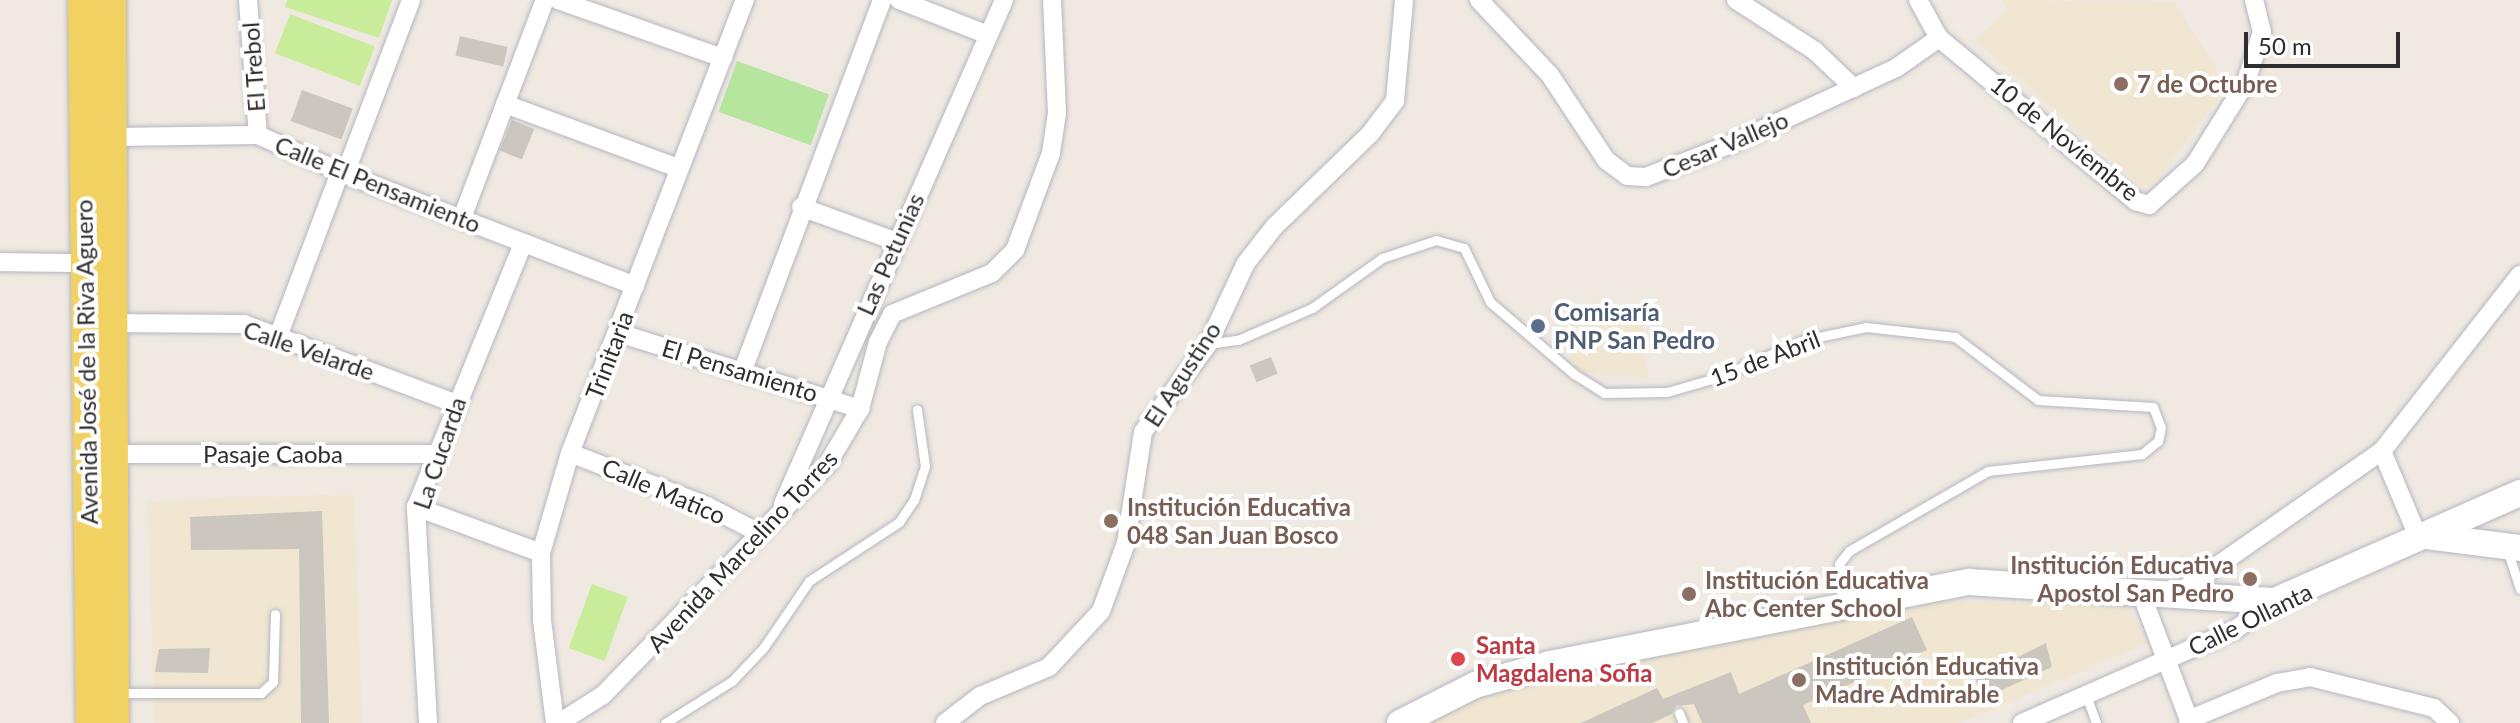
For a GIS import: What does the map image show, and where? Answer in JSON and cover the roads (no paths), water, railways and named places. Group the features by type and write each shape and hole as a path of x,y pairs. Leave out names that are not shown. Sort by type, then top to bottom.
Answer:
{"main road":[{"name":"Avenida José de la Riva Aguero","path":"83,0 91,723"},
{"name":"Avenida José de la Riva Aguero","path":"111,0 114,708"}],"street":[{"name":"El Trebol","path":"248,0 258,135"},
{"path":"278,337 411,0"},
{"path":"462,218 545,0"},
{"path":"558,0 609,8 723,58"},
{"name":"Trinitaria","path":"557,723 542,620 541,553 570,453 619,333 678,168 745,0"},
{"path":"743,370 801,207 882,0"},
{"path":"899,0 988,35"},
{"name":"Las Petunias","path":"780,510 895,241 1004,0"},
{"name":"Avenida Marcelino Torres","path":"557,723 603,695 839,450 860,409 878,342 892,314 992,273 1015,250 1051,153 1057,113 1052,0"},
{"name":"El Agustino","path":"945,723 980,696 1049,667 1101,611 1126,543 1143,432 1208,344 1255,251 1370,134 1395,101 1404,0"},
{"name":"Cesar Vallejo","path":"1479,0 1550,75 1606,160 1627,176 1646,177 1854,88 1939,38"},
{"path":"1736,0 1815,51 1854,88"},
{"path":"1918,0 1939,38"},
{"name":"10 de Noviembre","path":"1939,38 2135,201 2149,205 2195,164 2246,82 2262,32 2254,0"},
{"path":"505,104 678,168"},
{"name":"Calle El Pensamiento","path":"112,137 258,135 342,173 635,286"},
{"path":"801,207 895,241"},
{"name":"La Cucarda","path":"428,723 416,507 454,403 523,243"},
{"path":"0,262 84,263"},
{"path":"2174,596 2382,451 2520,275"},
{"name":"Calle Velarde","path":"111,323 244,324 454,403"},
{"name":"El Pensamiento","path":"619,333 860,409"},
{"path":"2382,451 2422,537 2514,548"},
{"name":"Calle Matico","path":"570,453 707,506 757,532"},
{"name":"Pasaje Caoba","path":"112,454 434,454"},
{"name":"Calle Ollanta","path":"2028,722 2236,629 2275,601 2520,493"},
{"path":"416,507 541,553"},
{"path":"1400,723 1475,685 1550,664 1997,580 2174,596 2275,601"},
{"path":"2141,593 2189,721 2284,680 2310,677 2434,708 2450,723"}],"lane":[{"name":"15 de Abril","path":"1208,344 1238,340 1312,308 1382,258 1436,240 1464,248 1490,302 1574,374 1604,393 1667,392 1719,377 1804,340 1866,327 1955,337 2038,400 2153,407 2161,428 2158,441 2142,454 1988,471 1849,551 1839,564 1843,608"},
{"path":"665,723 732,681 764,647 809,581 899,522 914,500 925,466 917,410"},
{"path":"2514,548 2520,589"},
{"path":"114,708 261,693 273,682 275,614"},
{"path":"2086,695 2096,723"}],"place":[{"name":"7 de Octubre","path":"2121,84"},
{"name":"Comisaría PNP San Pedro","path":"1538,326"},
{"name":"Institución Educativa 048 San Juan Bosco","path":"1111,521"},
{"name":"Institución Educativa Apostol San Pedro","path":"2250,579"},
{"name":"Institución Educativa Abc Center School","path":"1689,594"},
{"name":"Santa Magdalena Sofia","path":"1458,659"},
{"name":"Institución Educativa Madre Admirable","path":"1799,680"}]}
